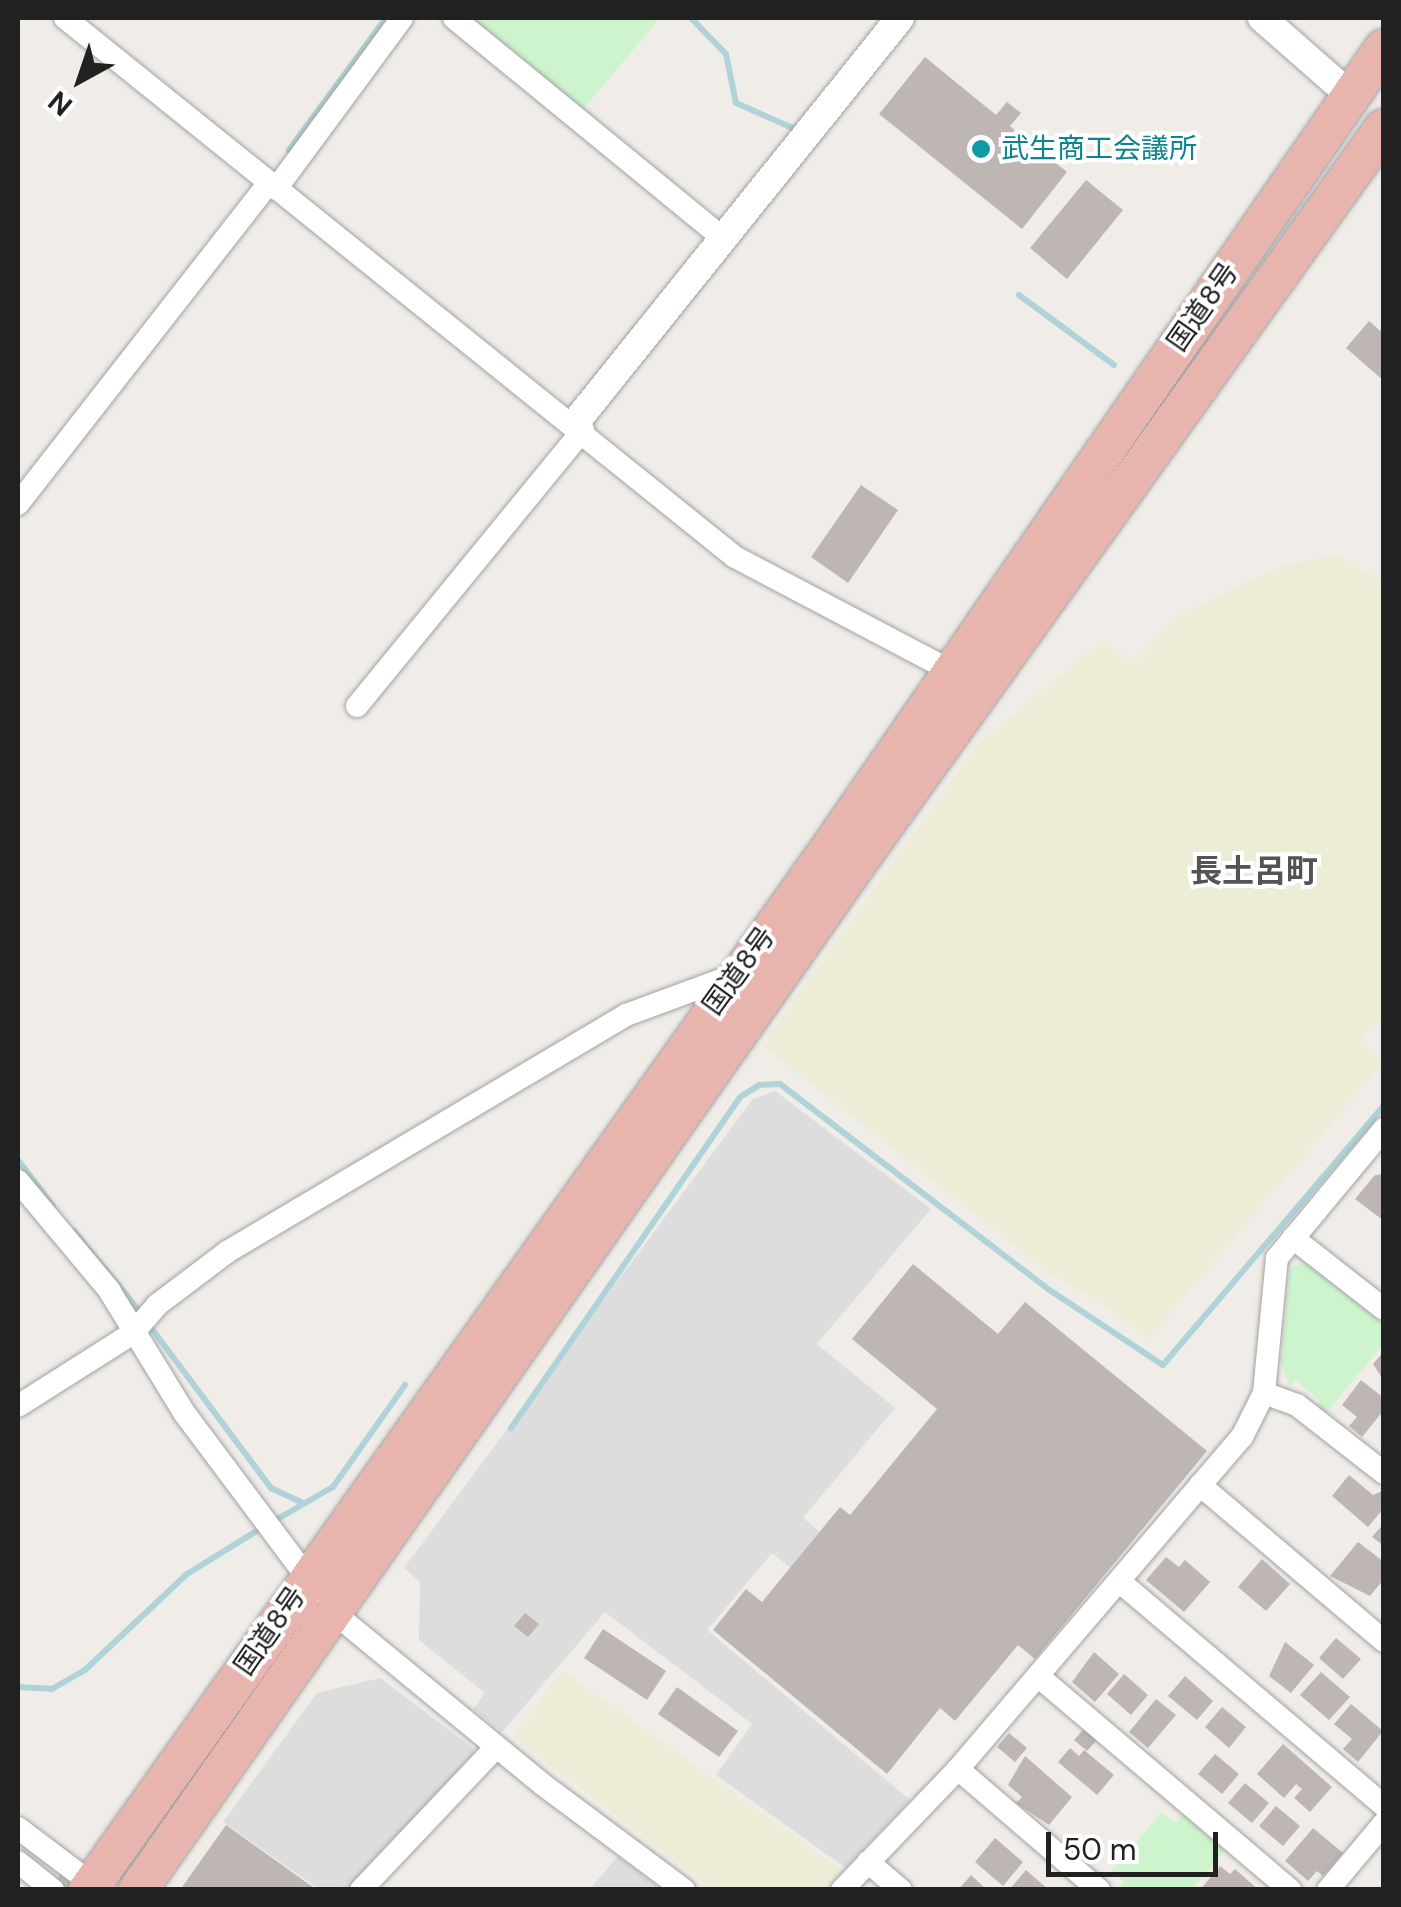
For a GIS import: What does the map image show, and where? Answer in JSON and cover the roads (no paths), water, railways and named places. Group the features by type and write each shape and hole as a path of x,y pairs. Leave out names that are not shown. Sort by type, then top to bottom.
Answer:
{"highway":[{"name":"国道8号","path":"73,1885 305,1582 953,672 1384,48"},
{"name":"国道8号","path":"138,1890 860,859 1384,128"}],"street":[{"path":"65,18 579,426 735,558 953,672"},
{"path":"18,504 402,18"},
{"path":"454,18 723,238"},
{"path":"357,706 900,18"},
{"path":"1262,18 1350,96"},
{"path":"18,1406 133,1333 156,1306 227,1252 626,1015 737,974"},
{"path":"842,1890 958,1770 1242,1437 1264,1393 1277,1258 1381,1136"},
{"path":"18,1181 109,1290 133,1333 305,1582 334,1613 496,1747 684,1890"},
{"path":"1293,1238 1384,1310"},
{"path":"1264,1393 1297,1405 1384,1473"},
{"path":"1200,1486 1384,1641"},
{"path":"1118,1581 1384,1806"},
{"path":"1038,1676 1290,1890"},
{"path":"361,1890 496,1747"},
{"path":"958,1770 1099,1890"},
{"path":"1328,1890 1384,1822"},
{"path":"18,1828 73,1885"},
{"path":"18,1846 73,1885"},
{"path":"18,1862 73,1885"},
{"path":"868,1862 902,1890"}],"waterway":[{"path":"289,150 386,18"},
{"path":"691,18 726,54 736,103 793,128"},
{"path":"1019,295 1114,365"},
{"path":"511,1428 740,1097 759,1085 780,1084 1051,1291 1163,1365 1384,1105"},
{"path":"18,1160 53,1206"},
{"path":"74,1231 142,1314"},
{"path":"149,1325 271,1488 301,1502"},
{"path":"274,1521 333,1487 405,1385"},
{"path":"18,1687 52,1689 85,1670 187,1574 263,1527"}],"tunnel":[{"path":"59,1876 76,1890"}],"place":[{"name":"武生商工会議所","path":"981,149"}],"district":[{"name":"長土呂町","path":"1254,871"}]}
